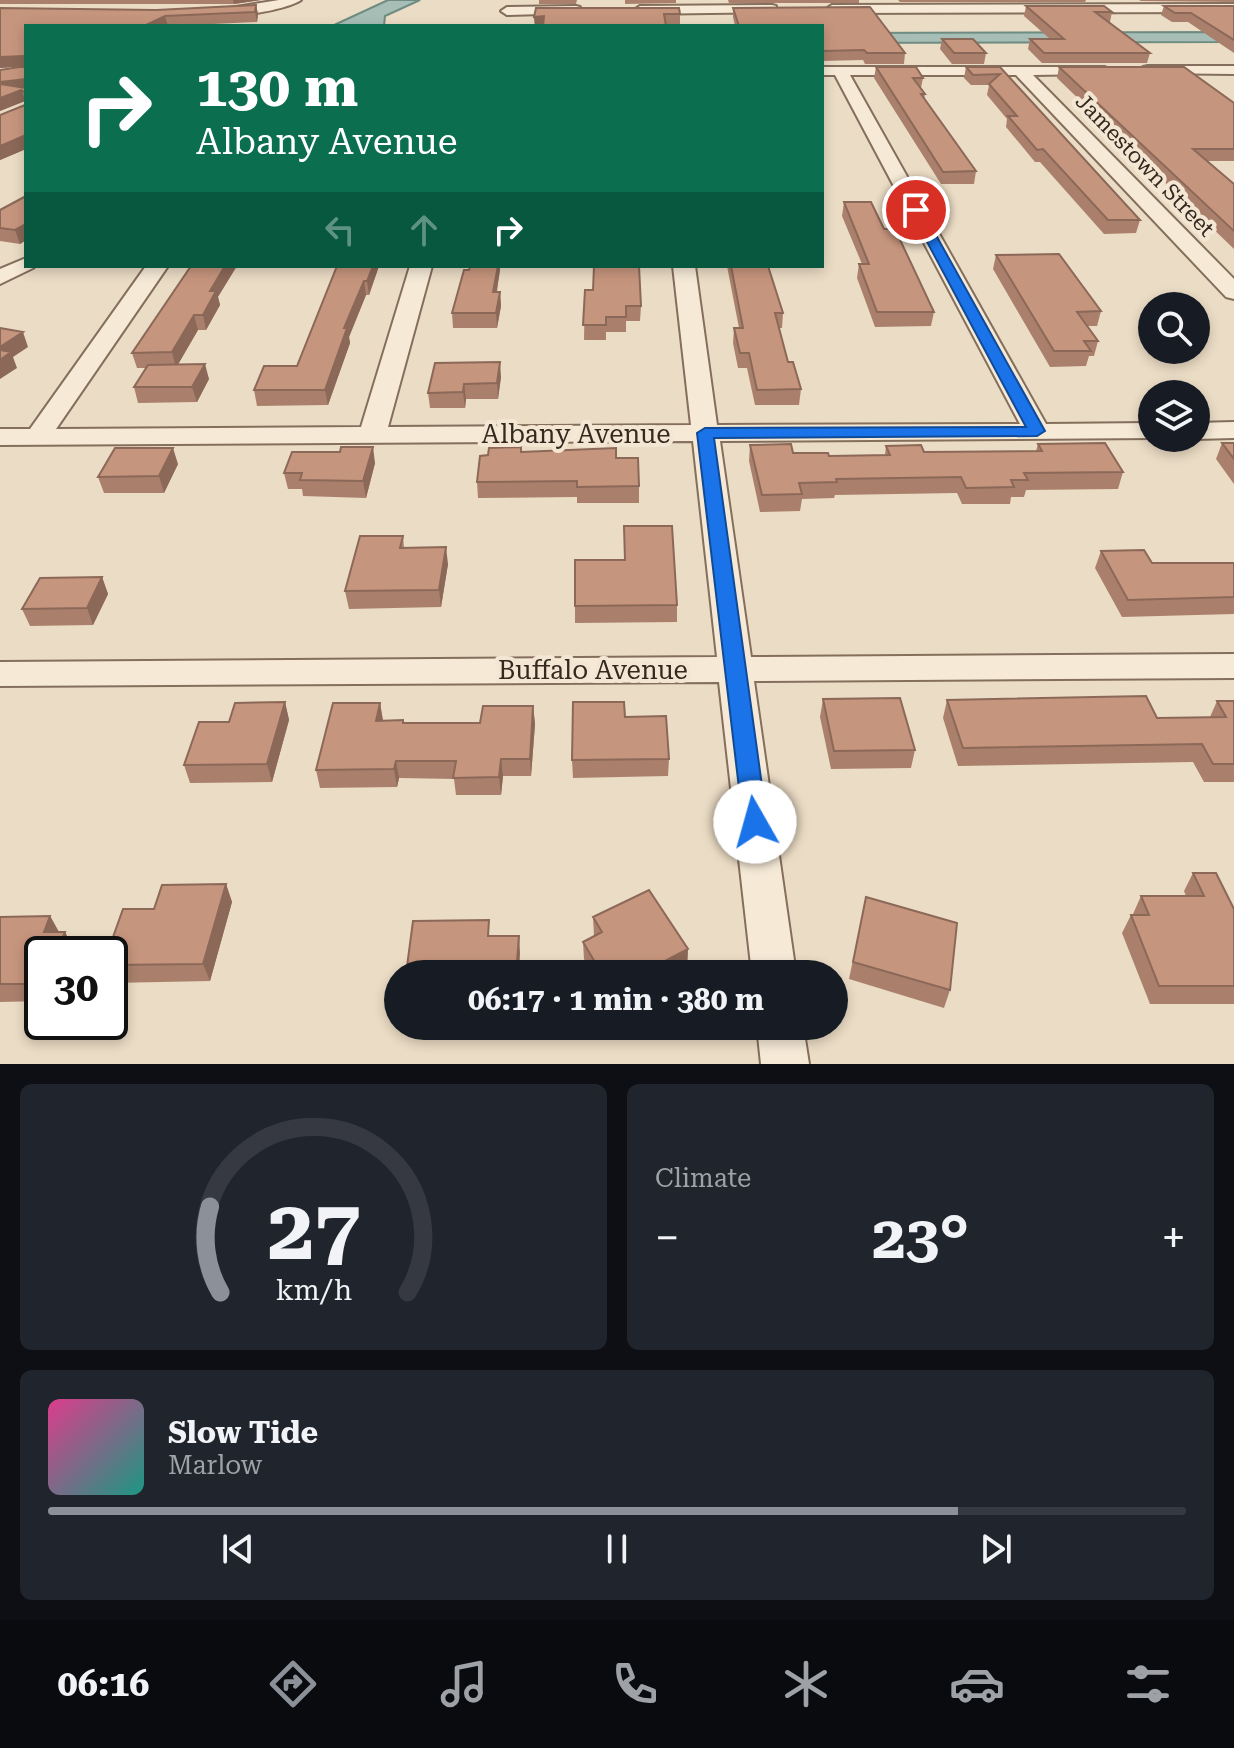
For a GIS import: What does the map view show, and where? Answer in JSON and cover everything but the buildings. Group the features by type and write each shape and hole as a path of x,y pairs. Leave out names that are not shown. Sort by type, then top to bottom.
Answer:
{"street":[{"path":"203,11 273,7 295,0"},
{"path":"629,10 734,5 783,9"},
{"path":"814,9 1234,8"},
{"path":"507,11 583,10"},
{"path":"1202,70 1223,86"},
{"path":"1037,431 831,71 1234,70"},
{"name":"Jamestown Street","path":"1021,71 1234,292"},
{"path":"0,278 24,265"},
{"path":"38,436 156,268"},
{"path":"372,435 420,268"},
{"path":"684,268 772,960"},
{"path":"1210,431 1234,430"},
{"name":"Albany Avenue","path":"0,437 1138,431"},
{"name":"Buffalo Avenue","path":"0,674 1234,666"},
{"path":"782,1040 785,1064"}],"shaded area":[{"path":"388,0 420,0 385,16 384,24 336,24"},
{"path":"1234,32 1234,42 824,43 824,33"}],"route":[{"path":"755,822 705,433 1037,431 916,210"}]}
